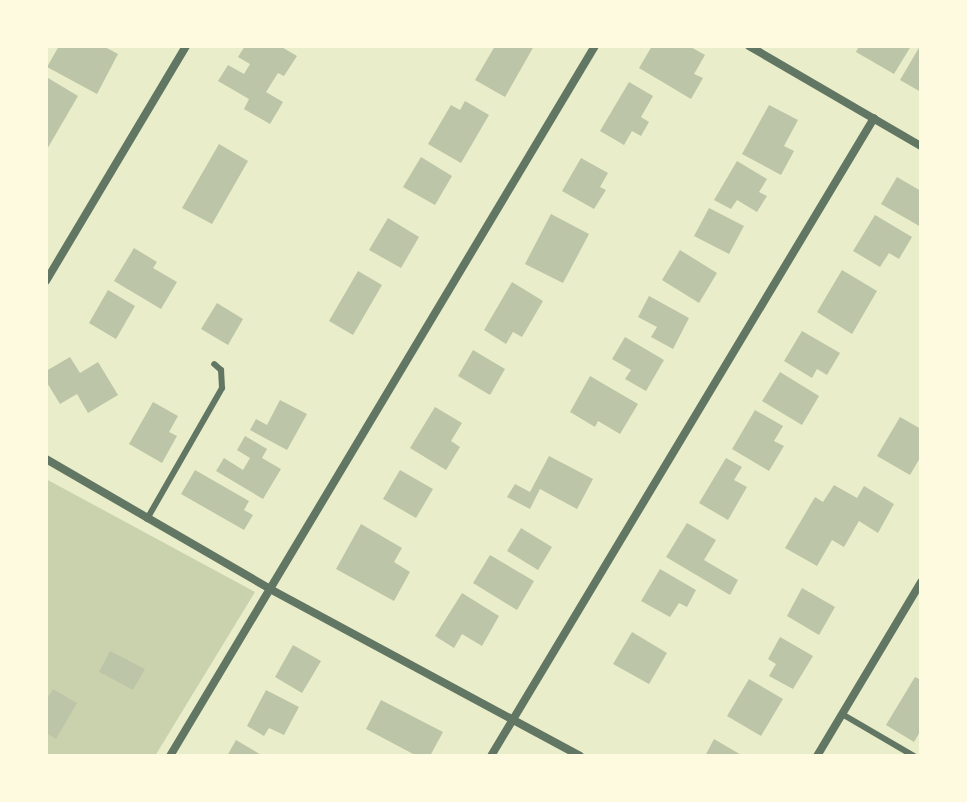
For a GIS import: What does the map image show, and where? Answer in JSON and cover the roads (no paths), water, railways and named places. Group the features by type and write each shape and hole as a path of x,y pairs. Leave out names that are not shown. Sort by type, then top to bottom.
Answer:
{"street":[{"path":"46,281 186,46"},
{"path":"170,756 595,46"},
{"path":"749,46 921,146"},
{"path":"491,756 874,118"},
{"path":"46,459 270,589 580,756"},
{"path":"817,756 921,582"}],"lane":[{"path":"147,519 222,388 221,370 214,364"},
{"path":"842,714 914,756"}]}
